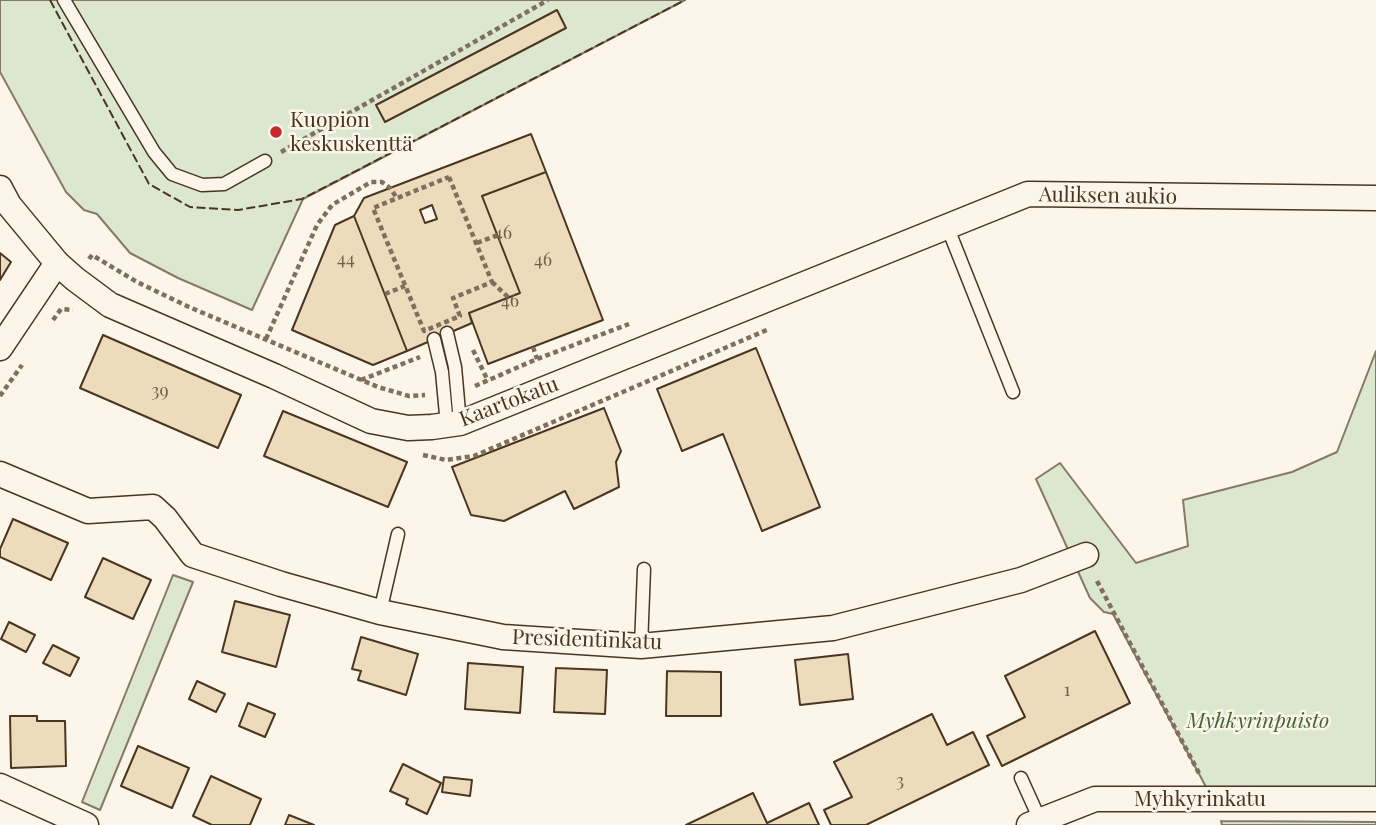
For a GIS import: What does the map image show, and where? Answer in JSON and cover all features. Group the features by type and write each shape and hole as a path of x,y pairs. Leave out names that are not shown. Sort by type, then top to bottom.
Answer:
{"street":[{"name":"Kaartokatu","path":"0,188 9,205 66,271 110,305 371,421 408,428 454,424 978,213"},
{"name":"Auliksen aukio","path":"978,213 1028,194 1376,198"},
{"path":"0,348 66,271"},
{"name":"Presidentinkatu","path":"0,474 88,511 153,507 165,518 193,555 380,612 503,637 641,646 833,628 1021,580 1086,555"},
{"path":"0,786 86,825"},
{"name":"Myhkyrinkatu","path":"1035,822 1095,799 1376,799"}],"lane":[{"path":"64,0 154,152 172,174 202,185 224,184 265,161"},
{"path":"947,226 1013,391"},
{"path":"447,333 455,367 451,392"},
{"path":"434,339 451,392 454,424"},
{"path":"380,612 398,534"},
{"path":"641,646 644,569"},
{"path":"1021,778 1035,822"}],"path":[{"path":"265,161 548,0"},
{"path":"492,282 453,298 460,316 424,331 373,208 449,177 492,282 509,298"},
{"path":"266,339 317,225 332,205 371,182 382,182 397,198"},
{"path":"477,243 498,235"},
{"path":"45,331 61,309 66,271 92,255 137,282 189,307 377,387 409,396 468,389 537,359 641,320"},
{"path":"385,294 405,286"},
{"path":"61,309 80,310"},
{"path":"410,453 446,460 474,456 779,325"},
{"path":"533,347 537,359"},
{"path":"392,357 396,366"},
{"path":"0,396 23,363"},
{"path":"1097,580 1212,798"}],"green space":[{"name":"Kuopion keskuskenttä","path":"0,0 685,0 303,199 252,310 178,278 130,253 97,214 84,210 66,192 0,72"},
{"name":"Myhkyrinpuisto","path":"1376,351 1376,799 1212,798 1113,614 1104,612 1090,598 1036,479 1060,463 1136,563 1188,546 1183,500 1292,472 1337,452"},
{"path":"173,575 193,582 100,810 82,802"},
{"path":"1221,821 1376,822 1376,825 1222,825"}],"building":[{"path":"557,10 566,28 385,122 376,105"},
{"path":"531,134 546,172 482,196 520,293 469,313 472,323 407,351 354,216 364,198"},
{"path":"546,172 603,320 488,364 469,313 520,293 482,196"},
{"path":"432,205 437,219 425,223 420,210"},
{"path":"354,216 407,351 373,365 292,330 335,225"},
{"path":"0,253 11,262 0,280"},
{"path":"103,335 241,395 218,448 80,388"},
{"path":"756,348 820,507 762,531 723,434 682,451 657,389"},
{"path":"604,408 621,451 616,462 619,487 574,509 565,491 504,521 471,515 452,467"},
{"path":"283,411 407,462 388,507 264,456"},
{"path":"13,519 68,543 51,580 0,557 0,549"},
{"path":"103,558 151,580 133,619 85,597"},
{"path":"235,601 290,615 276,667 222,652"},
{"path":"9,622 35,635 26,652 1,639"},
{"path":"1095,631 1130,703 1002,766 987,736 1025,717 1005,676"},
{"path":"361,637 418,654 406,695 358,680 361,671 352,669"},
{"path":"53,645 79,658 70,676 43,663"},
{"path":"848,654 853,699 800,705 795,660"},
{"path":"468,663 523,667 520,713 465,709"},
{"path":"556,668 607,670 605,714 554,712"},
{"path":"667,671 721,672 721,716 666,716"},
{"path":"197,681 225,694 216,712 189,699"},
{"path":"248,703 275,714 265,737 239,726"},
{"path":"932,714 947,745 973,732 989,765 866,825 831,825 824,810 852,797 834,762"},
{"path":"10,716 37,716 37,721 65,721 66,766 11,768"},
{"path":"138,746 189,768 172,808 121,786"},
{"path":"403,764 441,783 427,814 406,804 408,799 390,791"},
{"path":"211,776 261,799 250,825 212,825 193,816"},
{"path":"444,777 472,780 470,796 442,792"},
{"path":"753,793 767,823 809,803 819,825 686,825"},
{"path":"289,815 314,825 285,825"}],"fence":[{"path":"50,0 149,184 190,207 238,210 302,199 685,0"}],"place":[{"name":"Kuopion keskuskenttä","path":"276,132"}]}
